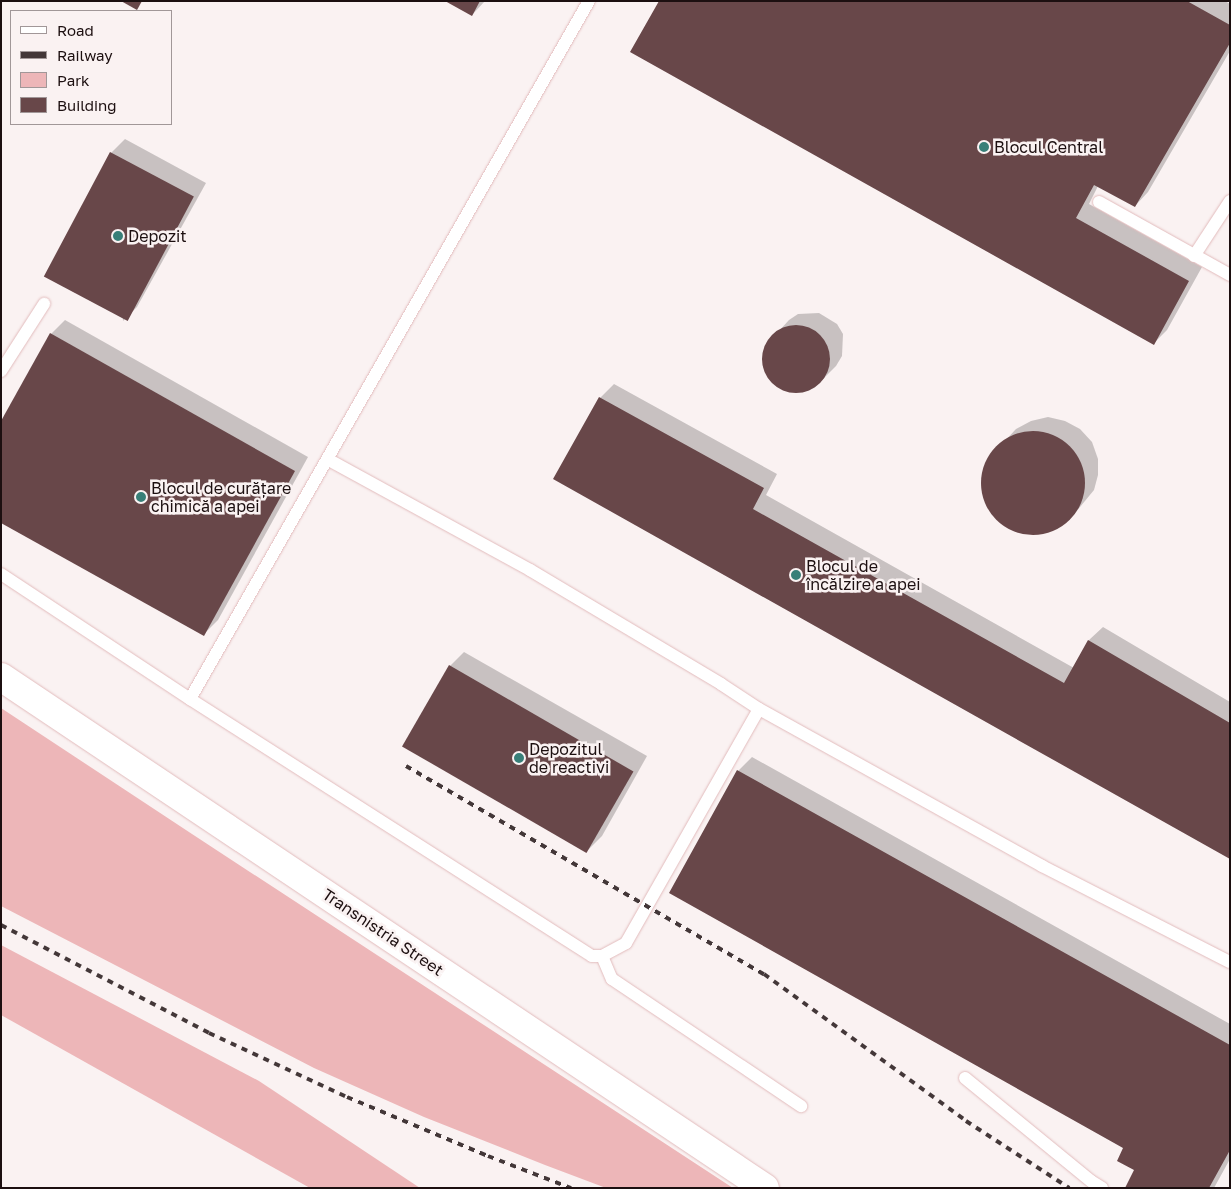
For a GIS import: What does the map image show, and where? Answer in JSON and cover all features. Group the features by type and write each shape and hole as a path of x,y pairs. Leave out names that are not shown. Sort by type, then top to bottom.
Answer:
{"street":[{"name":"Transnistria Street","path":"1,677 764,1188"}],"lane":[{"path":"190,699 329,460 589,1"},
{"path":"1194,256 1230,200"},
{"path":"1099,202 1230,275"},
{"path":"1,372 44,304"},
{"path":"329,460 530,570 721,684 759,709 1042,866 1230,962"},
{"path":"1,574 190,699 592,956 602,956 626,944 759,709"},
{"path":"602,956 612,980 801,1106"},
{"path":"965,1078 1102,1188"}],"green space":[{"path":"1,708 733,1188 606,1188 545,1165 424,1117 314,1068 1,906"},
{"path":"1,945 259,1081 420,1188 310,1188 1,1015"}],"building":[{"path":"121,1 142,1 137,10"},
{"path":"445,1 480,1 472,16"},
{"name":"Blocul Central","path":"659,1 1187,1 1230,25 1230,43 1135,207 1094,185 1076,218 1189,281 1154,345 630,52"},
{"name":"Depozit","path":"110,152 194,197 128,321 44,276"},
{"path":"796,325 809,328 820,335 827,346 830,359 827,372 820,383 809,390 796,393 783,390 772,383 765,372 762,359 765,346 772,335 783,328"},
{"name":"Blocul de curățare chimică a apei","path":"50,333 295,471 204,636 1,523 1,421"},
{"name":"Blocul de încălzire a apei","path":"599,397 764,488 753,509 1064,683 1088,640 1230,723 1230,859 553,479"},
{"path":"1033,431 1053,435 1070,446 1081,463 1085,483 1081,503 1070,520 1053,531 1033,535 1013,531 996,520 985,503 981,483 985,463 996,446 1013,435"},
{"name":"Depozitul de reaсtivi","path":"449,665 633,772 586,853 402,746"},
{"path":"737,770 1230,1045 1230,1150 1209,1188 1125,1188 1134,1170 1117,1161 1123,1148 669,893"}],"railway":[{"path":"406,766 764,974 966,1121 1069,1188"},
{"path":"1,925 209,1033 347,1097 488,1156 571,1188"}],"place":[{"name":"Blocul Central","path":"984,147"},
{"name":"Depozit","path":"118,236"},
{"name":"Blocul de curățare chimică a apei","path":"141,497"},
{"name":"Blocul de încălzire a apei","path":"796,575"},
{"name":"Depozitul de reaсtivi","path":"519,758"}]}
